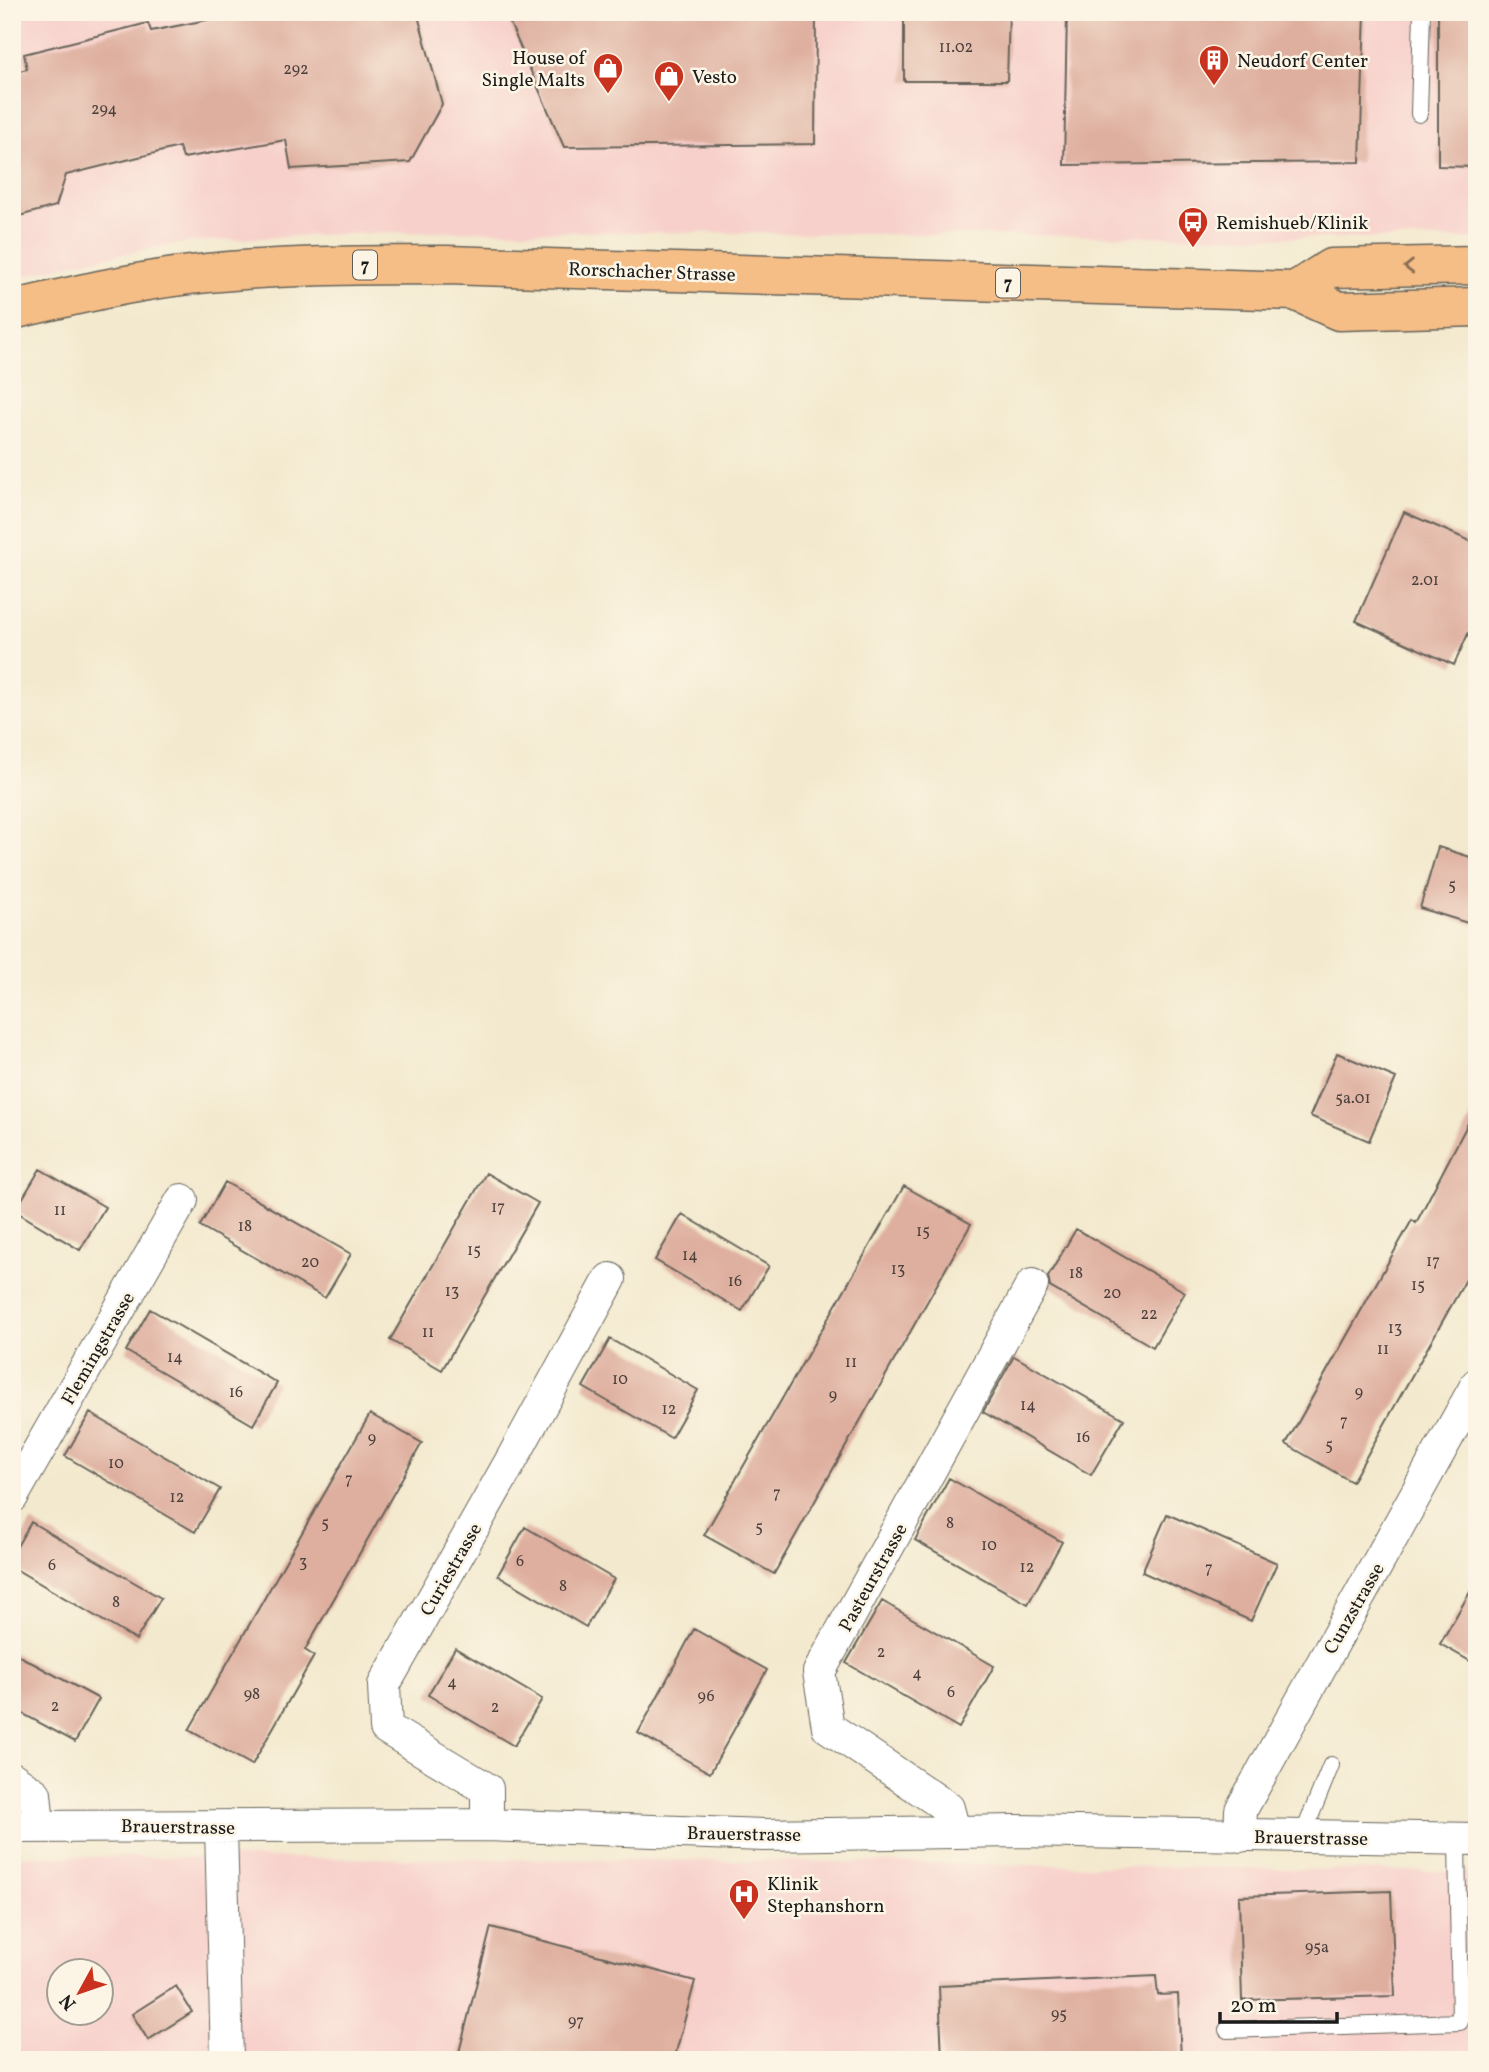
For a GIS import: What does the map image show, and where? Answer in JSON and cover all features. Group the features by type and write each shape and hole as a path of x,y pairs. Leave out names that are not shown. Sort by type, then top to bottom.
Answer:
{"main road":[{"name":"Rorschacher Strasse","path":"12,310 96,290 191,275 314,265 558,267 1295,291 1339,311 1477,307"},
{"path":"1295,291 1331,268 1477,265"}],"street":[{"name":"Flemingstrasse","path":"12,1497 182,1200"},
{"name":"Curiestrasse","path":"487,1825 487,1789 386,1728 384,1685 513,1459 610,1279"},
{"name":"Pasteurstrasse","path":"954,1831 948,1808 828,1727 819,1672 1032,1285"},
{"name":"Cunzstrasse","path":"1240,1836 1241,1810 1477,1384"},
{"path":"12,1778 35,1794 25,1826"},
{"name":"Brauerstrasse","path":"25,1826 221,1828 487,1825 764,1835 954,1831 1467,1840"},
{"path":"221,1828 227,2060"}],"lane":[{"path":"1419,114 1422,12"},
{"path":"1302,1837 1331,1765"},
{"path":"1227,2030 1460,2022 1467,1840"}],"shaded area":[{"path":"12,12 1477,12 1477,239 491,231 335,234 191,242 87,260 12,279"},
{"name":"Klinik Stephanshorn","path":"12,1856 786,1861 1477,1872 1477,2060 12,2060"}],"building":[{"path":"247,12 417,12 442,104 410,162 291,169 286,140 183,158 179,147 66,175 56,206 12,218 12,73 27,69 24,54 148,23 151,31"},
{"path":"505,12 816,12 815,144 564,147"},
{"path":"904,12 1009,12 1007,81 904,81"},
{"name":"Neudorf Center","path":"1067,12 1365,12 1360,162 1064,165"},
{"path":"1438,12 1477,12 1477,167 1438,166"},
{"path":"1404,512 1477,544 1477,614 1454,665 1356,621"},
{"path":"1438,847 1477,859 1477,926 1420,908"},
{"path":"1337,1053 1396,1078 1369,1141 1310,1116"},
{"path":"1477,1106 1477,1260 1352,1482 1286,1444 1412,1220 1416,1223"},
{"path":"40,1169 105,1207 80,1250 15,1211"},
{"path":"486,1173 538,1203 442,1370 390,1340"},
{"path":"225,1182 351,1254 325,1298 200,1226"},
{"path":"904,1186 971,1224 774,1574 704,1535"},
{"path":"682,1214 769,1266 742,1311 655,1260"},
{"path":"1076,1229 1185,1292 1153,1347 1050,1287 1048,1277"},
{"path":"150,1309 277,1383 253,1425 126,1351"},
{"path":"610,1339 698,1390 671,1438 583,1387"},
{"path":"1014,1356 1124,1419 1091,1475 983,1412"},
{"path":"90,1413 220,1489 195,1532 65,1456"},
{"path":"370,1414 422,1443 305,1650 314,1656 252,1765 189,1730"},
{"path":"949,1478 1062,1542 1028,1604 915,1540"},
{"path":"1167,1514 1277,1563 1251,1621 1142,1572"},
{"path":"31,1522 161,1598 136,1640 12,1567 12,1555"},
{"path":"525,1527 614,1579 586,1627 498,1575"},
{"path":"1477,1580 1477,1665 1440,1644"},
{"path":"882,1601 994,1666 959,1728 846,1663"},
{"path":"694,1629 767,1670 710,1773 638,1733"},
{"path":"455,1648 542,1699 514,1746 428,1695"},
{"path":"12,1652 99,1699 75,1742 12,1708"},
{"path":"1391,1891 1395,1996 1242,2000 1239,1896"},
{"path":"491,1927 695,1981 674,2060 457,2060"},
{"path":"1156,1976 1158,1995 1178,1994 1181,2060 942,2060 939,1986"},
{"path":"176,1986 192,2012 148,2040 132,2014"}],"place":[{"name":"Neudorf Center","path":"1214,87"},
{"name":"House of Single Malts","path":"608,95"},
{"name":"Vesto","path":"669,103"},
{"name":"Remishueb/Klinik","path":"1193,249"},
{"name":"Klinik Stephanshorn","path":"744,1921"}]}
